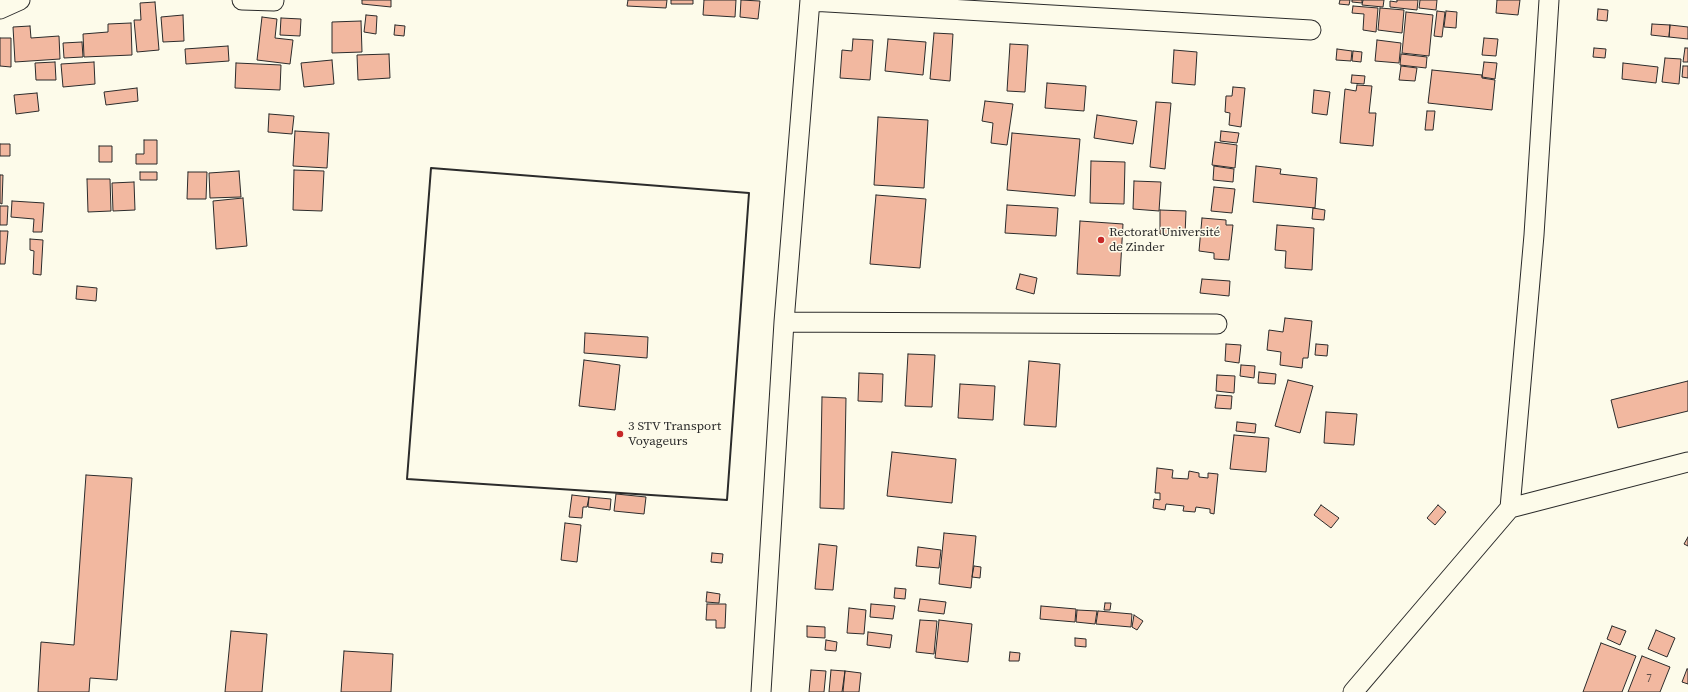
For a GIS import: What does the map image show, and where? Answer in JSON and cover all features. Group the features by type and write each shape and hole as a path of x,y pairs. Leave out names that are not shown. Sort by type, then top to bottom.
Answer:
{"street":[{"path":"0,9 20,0"},
{"path":"242,0 274,1"},
{"path":"761,692 784,322 810,0 1311,30"},
{"path":"1510,508 1534,235 1549,0"},
{"path":"784,322 1217,324"},
{"path":"1353,692 1510,508 1688,462"}],"building":[{"path":"362,0 391,0 391,7 362,4"},
{"path":"628,0 667,0 666,8 627,6"},
{"path":"671,0 693,0 693,4 671,4"},
{"path":"704,0 736,0 735,17 703,15"},
{"path":"741,0 760,1 758,19 740,17"},
{"path":"1340,0 1350,0 1349,5 1339,4"},
{"path":"1352,0 1362,0 1362,3 1352,2"},
{"path":"1363,0 1384,0 1383,7 1362,5"},
{"path":"1397,0 1418,0 1417,10 1390,7 1390,1 1397,2"},
{"path":"1420,0 1437,0 1436,10 1419,8"},
{"path":"1497,0 1520,0 1518,15 1496,13"},
{"path":"155,2 159,50 137,52 134,20 141,20 140,3"},
{"path":"1353,6 1378,8 1376,32 1363,30 1364,14 1352,13"},
{"path":"1380,8 1404,10 1402,33 1378,30"},
{"path":"1598,9 1608,10 1607,21 1597,20"},
{"path":"1437,11 1445,12 1442,37 1434,36"},
{"path":"1446,11 1457,12 1456,28 1444,27"},
{"path":"1406,12 1433,15 1429,56 1402,53"},
{"path":"183,15 184,41 163,42 161,17"},
{"path":"366,15 377,16 376,34 364,32"},
{"path":"262,17 277,19 275,38 293,40 290,64 257,60"},
{"path":"281,18 301,19 300,36 280,35"},
{"path":"361,21 362,52 332,53 332,22"},
{"path":"131,23 132,55 84,57 83,34 108,32 108,24"},
{"path":"1652,24 1670,25 1669,37 1651,35"},
{"path":"395,25 405,26 404,36 394,35"},
{"path":"1670,25 1688,27 1688,39 1669,37"},
{"path":"30,26 31,38 59,36 60,59 15,62 13,27"},
{"path":"934,33 953,34 950,81 930,79"},
{"path":"0,38 11,38 11,67 0,66"},
{"path":"1484,38 1498,39 1496,56 1482,55"},
{"path":"853,39 873,40 870,80 840,78 842,50 852,51"},
{"path":"888,39 926,42 923,75 885,71"},
{"path":"1377,40 1401,43 1399,63 1375,61"},
{"path":"82,42 83,57 64,58 63,43"},
{"path":"1010,44 1028,45 1025,92 1007,91"},
{"path":"228,46 229,61 186,64 185,49"},
{"path":"1594,48 1606,49 1605,58 1593,57"},
{"path":"1685,48 1688,48 1688,62 1683,62"},
{"path":"1337,49 1352,51 1351,61 1336,60"},
{"path":"1174,50 1197,52 1195,85 1172,83"},
{"path":"1353,51 1362,52 1361,62 1352,61"},
{"path":"389,54 390,78 358,80 357,55"},
{"path":"1401,54 1427,57 1426,68 1400,65"},
{"path":"1665,58 1681,59 1679,84 1662,82"},
{"path":"332,60 334,84 304,87 301,63"},
{"path":"55,62 56,80 36,80 35,63"},
{"path":"94,62 95,84 63,87 61,64"},
{"path":"1484,62 1497,63 1495,79 1482,77"},
{"path":"236,63 281,65 280,90 235,88"},
{"path":"1623,63 1658,67 1656,83 1622,79"},
{"path":"1401,66 1417,68 1415,81 1399,80"},
{"path":"1683,66 1688,66 1688,78 1682,77"},
{"path":"1432,70 1482,75 1482,78 1495,80 1492,110 1428,103"},
{"path":"1352,75 1365,76 1364,84 1351,83"},
{"path":"1047,83 1086,86 1084,111 1045,108"},
{"path":"1357,85 1372,86 1369,113 1376,113 1373,146 1340,143 1345,89 1356,91"},
{"path":"1233,87 1245,88 1241,127 1229,125 1230,113 1225,112 1226,96 1232,96"},
{"path":"137,88 138,101 106,105 104,92"},
{"path":"1314,90 1330,92 1327,115 1312,113"},
{"path":"37,93 39,111 16,114 14,95"},
{"path":"985,101 1013,104 1007,145 991,143 993,123 982,121"},
{"path":"1156,102 1171,103 1165,169 1150,167"},
{"path":"1427,111 1435,111 1433,130 1425,130"},
{"path":"269,114 294,116 292,134 268,132"},
{"path":"1097,115 1137,121 1133,144 1094,138"},
{"path":"878,117 928,120 924,188 874,185"},
{"path":"295,131 329,133 327,168 293,166"},
{"path":"1221,131 1239,133 1237,143 1220,141"},
{"path":"1012,133 1080,139 1075,196 1007,190"},
{"path":"144,140 157,140 157,164 136,164 136,154 144,154"},
{"path":"1215,142 1237,145 1235,168 1212,165"},
{"path":"0,144 10,144 10,156 0,156"},
{"path":"99,146 112,146 112,162 99,162"},
{"path":"1091,161 1125,162 1124,204 1090,203"},
{"path":"1214,166 1234,169 1233,182 1213,180"},
{"path":"1256,166 1281,169 1280,174 1317,178 1315,208 1253,202"},
{"path":"294,170 324,171 322,211 293,210"},
{"path":"239,171 241,197 210,198 209,173"},
{"path":"140,172 157,172 157,180 140,180"},
{"path":"188,172 207,172 206,199 187,199"},
{"path":"0,175 3,175 2,204 0,203"},
{"path":"87,179 110,179 111,211 88,212"},
{"path":"1134,181 1161,182 1159,211 1133,209"},
{"path":"134,182 135,210 113,211 112,183"},
{"path":"1214,187 1235,189 1232,213 1211,211"},
{"path":"876,195 926,199 920,268 870,264"},
{"path":"243,198 247,246 216,249 213,201"},
{"path":"12,201 44,203 42,232 33,232 34,219 11,217"},
{"path":"1007,205 1058,208 1056,236 1005,233"},
{"path":"0,206 8,206 7,225 0,225"},
{"path":"1313,208 1325,210 1324,220 1312,219"},
{"path":"1160,210 1186,211 1185,235 1160,234"},
{"path":"1202,218 1226,220 1226,225 1233,225 1229,260 1214,259 1214,253 1199,251"},
{"path":"1080,221 1123,224 1120,276 1077,274"},
{"path":"1277,225 1314,228 1312,270 1285,268 1286,251 1275,250"},
{"path":"0,231 8,231 5,264 0,264"},
{"path":"30,239 43,240 41,275 33,274 34,251 30,250"},
{"path":"1020,274 1037,278 1034,294 1016,289"},
{"path":"1202,279 1230,281 1229,296 1200,293"},
{"path":"77,286 97,288 96,301 76,299"},
{"path":"1285,318 1312,321 1308,358 1303,358 1302,368 1280,365 1281,352 1267,350 1269,330 1283,332"},
{"path":"585,333 648,337 647,358 584,353"},
{"path":"1226,344 1241,345 1239,363 1225,361"},
{"path":"1316,344 1328,345 1327,356 1315,355"},
{"path":"908,354 935,355 932,407 905,406"},
{"path":"584,360 620,365 615,410 579,406"},
{"path":"1029,361 1060,364 1056,427 1024,425"},
{"path":"1241,365 1255,366 1254,378 1240,376"},
{"path":"1259,372 1276,374 1275,384 1258,383"},
{"path":"859,373 883,374 882,402 858,401"},
{"path":"1217,375 1235,376 1234,393 1216,391"},
{"path":"1288,380 1313,386 1300,433 1275,426"},
{"path":"1688,381 1688,411 1618,428 1611,400"},
{"path":"960,384 995,386 993,420 958,418"},
{"path":"1217,395 1232,396 1231,409 1215,408"},
{"path":"822,397 846,398 844,509 820,508"},
{"path":"1326,412 1357,414 1354,445 1324,443"},
{"path":"1237,422 1256,424 1255,433 1236,431"},
{"path":"1234,435 1269,438 1266,472 1230,469"},
{"path":"892,452 956,459 952,503 887,496"},
{"path":"1157,468 1173,470 1172,478 1188,479 1189,471 1199,473 1199,477 1208,478 1208,473 1218,474 1214,514 1210,513 1210,509 1196,507 1195,512 1183,511 1184,506 1166,504 1165,510 1153,508 1154,499 1160,500 1160,493 1155,493"},
{"path":"86,475 132,478 117,680 90,678 89,692 38,692 41,642 74,645"},
{"path":"616,494 646,497 644,514 614,511"},
{"path":"572,495 589,497 587,507 583,507 582,518 569,517"},
{"path":"589,497 611,499 610,510 588,507"},
{"path":"1321,505 1339,518 1331,528 1314,515"},
{"path":"1438,505 1446,512 1435,525 1427,518"},
{"path":"565,523 581,525 577,562 561,560"},
{"path":"944,533 976,536 971,588 939,584"},
{"path":"1688,537 1688,546 1684,544"},
{"path":"819,544 837,546 833,590 815,589"},
{"path":"918,547 941,550 939,568 916,566"},
{"path":"712,553 723,554 722,563 711,562"},
{"path":"974,566 981,567 980,578 972,577"},
{"path":"895,588 906,589 905,599 894,598"},
{"path":"707,592 720,594 719,603 706,602"},
{"path":"920,599 946,602 944,614 918,611"},
{"path":"1105,603 1111,603 1110,610 1104,610"},
{"path":"707,604 726,604 725,628 716,628 716,620 706,620"},
{"path":"871,604 895,606 893,619 870,617"},
{"path":"1041,606 1076,609 1075,622 1040,619"},
{"path":"849,608 866,610 864,634 847,633"},
{"path":"1077,610 1097,611 1095,624 1076,622"},
{"path":"1098,611 1132,614 1131,627 1096,624"},
{"path":"1134,615 1143,621 1137,630 1132,627"},
{"path":"920,620 937,621 934,654 916,652"},
{"path":"939,620 972,624 968,662 935,658"},
{"path":"807,626 825,627 825,638 807,637"},
{"path":"1612,626 1626,631 1620,645 1607,639"},
{"path":"1656,630 1675,638 1667,657 1648,649"},
{"path":"231,631 267,634 262,692 225,692"},
{"path":"868,632 892,635 890,648 867,645"},
{"path":"1075,638 1086,639 1086,647 1075,646"},
{"path":"826,640 837,642 836,651 825,650"},
{"path":"1601,643 1636,656 1622,692 1583,692"},
{"path":"344,651 393,654 391,692 341,692"},
{"path":"1010,652 1020,653 1019,661 1009,661"},
{"path":"1642,656 1670,667 1660,692 1628,692"},
{"path":"1688,669 1688,684 1682,682"},
{"path":"811,670 826,671 824,692 809,692"},
{"path":"831,670 845,671 842,692 829,692"},
{"path":"845,671 861,673 859,692 843,692"}],"wall":[{"path":"431,168 749,193 727,500 407,479 431,168"}],"place":[{"name":"Rectorat Université de Zinder","path":"1101,240"},
{"name":"3 STV Transport Voyageurs","path":"620,434"}]}
